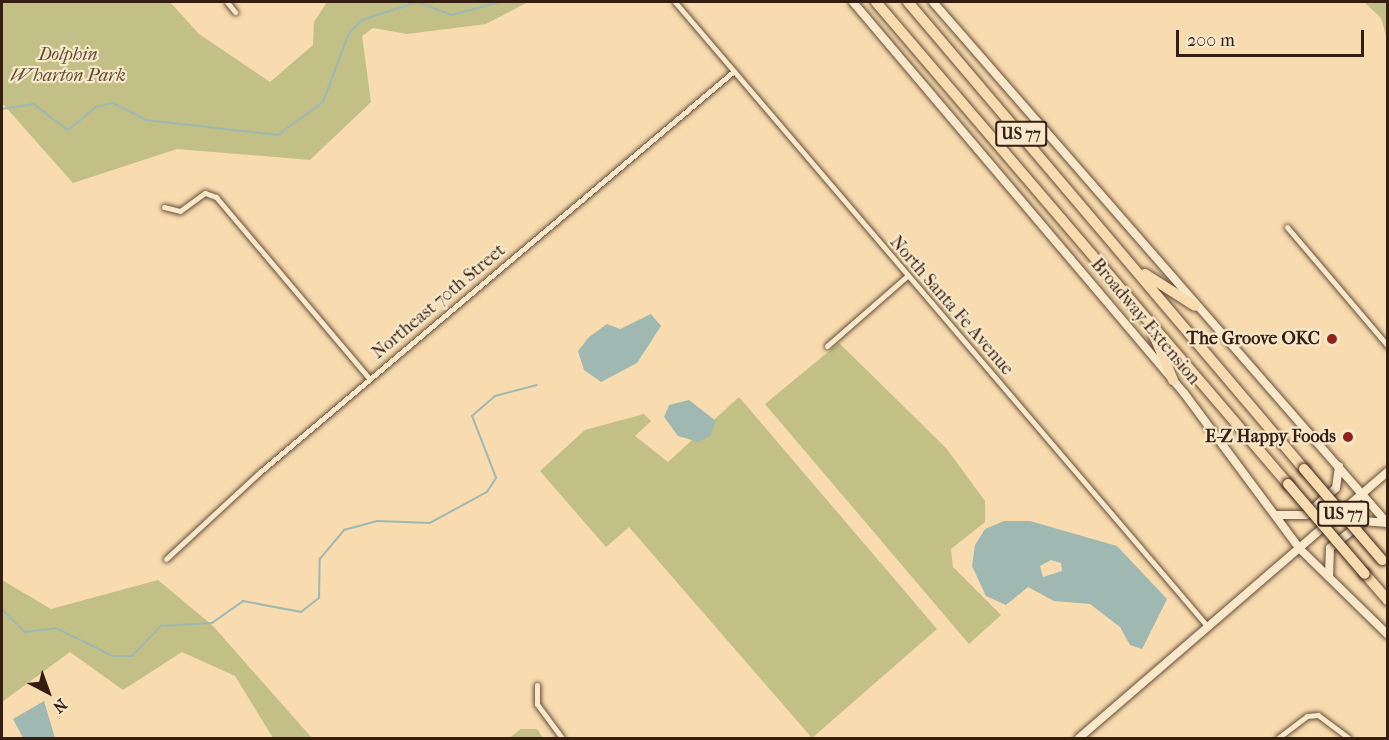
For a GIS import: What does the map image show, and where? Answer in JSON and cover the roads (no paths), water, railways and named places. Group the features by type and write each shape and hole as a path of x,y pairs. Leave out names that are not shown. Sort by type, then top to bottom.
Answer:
{"highway":[{"name":"Broadway Extension","path":"876,2 1388,600"},
{"name":"Broadway Extension","path":"908,2 1385,563"},
{"path":"1133,266 1195,306"},
{"path":"1149,323 1173,380"}],"main road":[{"name":"Broadway Extension","path":"853,2 1173,380 1299,548 1388,635"},
{"path":"933,2 1195,306 1363,492 1387,524"},
{"path":"1276,515 1306,515 1336,488 1339,466"},
{"path":"1079,738 1388,471"},
{"path":"1329,578 1329,548 1364,521 1387,524"}],"street":[{"path":"227,2 235,12"},
{"name":"North Santa Fe Avenue","path":"675,2 906,277 1208,627"},
{"name":"Northeast 70th Street","path":"166,560 370,379 734,70"},
{"path":"164,207 180,211 205,193 216,197 370,379"},
{"path":"1287,227 1388,346"},
{"path":"827,346 906,277"},
{"path":"537,685 538,706 562,738"},
{"path":"1278,738 1307,716 1318,715 1348,738"}],"water":[{"path":"651,314 661,326 637,363 601,382 584,370 578,351 589,337 607,324 620,329"},
{"path":"689,400 716,421 710,436 698,442 678,436 664,417 669,405"},
{"path":"1004,521 1030,521 1117,546 1167,599 1142,649 1130,645 1120,627 1090,604 1054,601 1028,587 1006,605 986,596 972,566 975,545 985,529","holes":["1051,560 1061,563 1062,571 1043,577 1040,566"]},
{"path":"44,701 55,738 23,738 13,719"}],"waterway":[{"path":"2,109 34,104 68,130 96,107 113,103 146,120 278,135 323,102 349,33 362,20 418,2 452,15 500,2"},
{"path":"2,609 25,632 56,628 113,656 132,656 161,626 212,623 243,601 301,612 319,598 320,559 344,530 378,521 430,523 487,492 496,478 472,416 495,396 537,385"}],"place":[{"name":"The Groove OKC","path":"1332,339"},
{"name":"E-Z Happy Foods","path":"1348,437"}],"park label":[{"name":"Dolphin Wharton Park","path":"68,66"}]}
